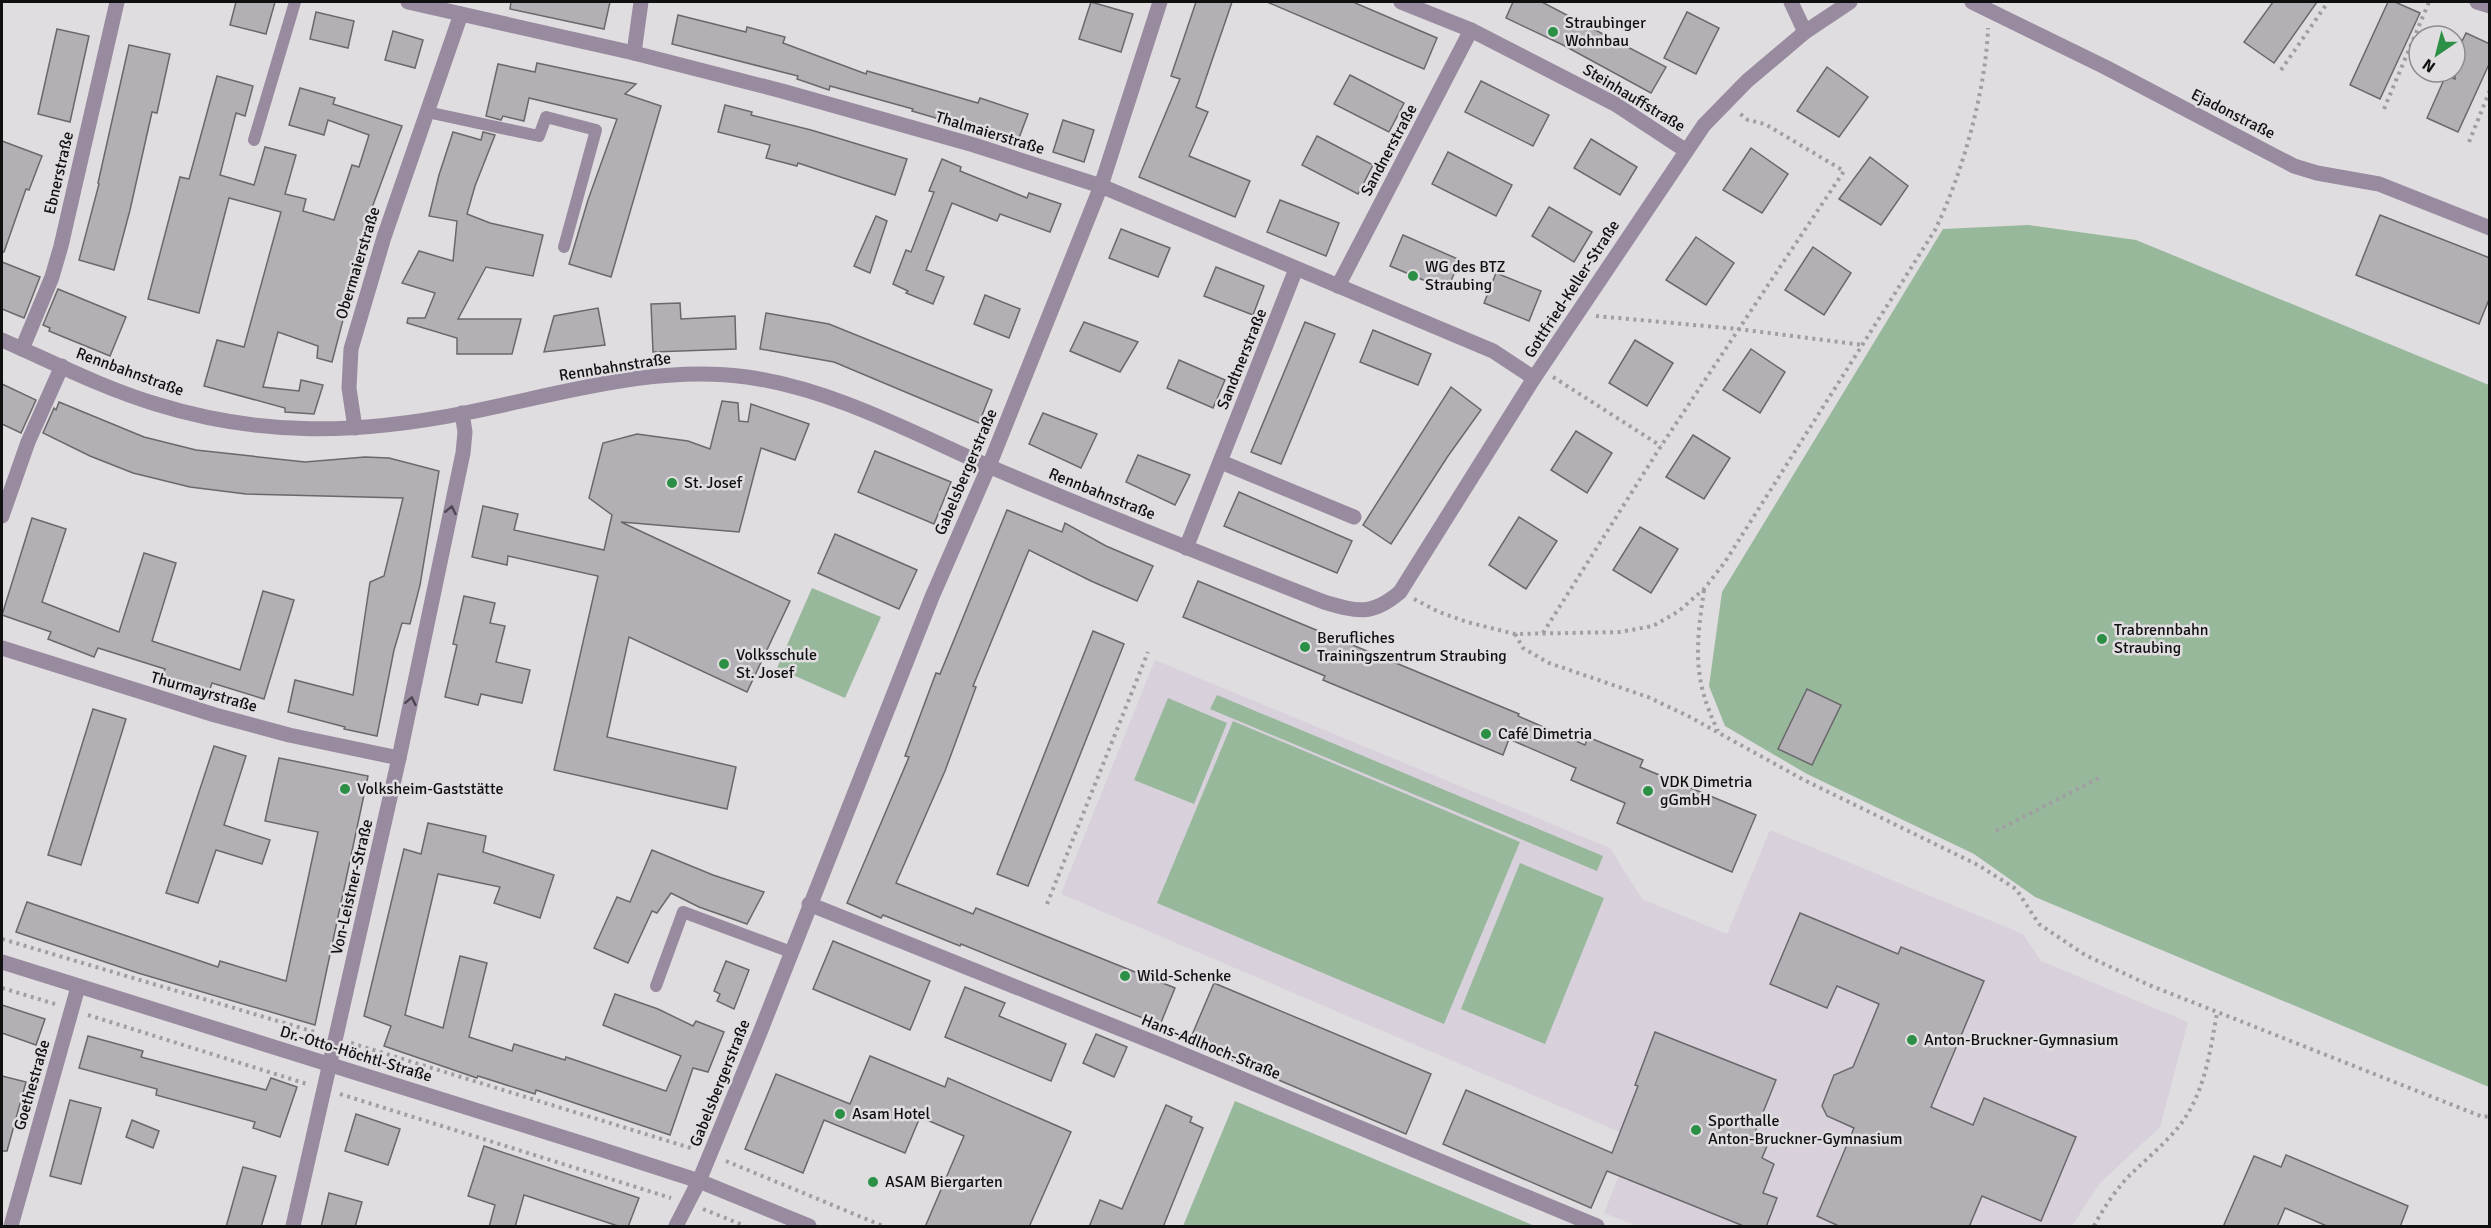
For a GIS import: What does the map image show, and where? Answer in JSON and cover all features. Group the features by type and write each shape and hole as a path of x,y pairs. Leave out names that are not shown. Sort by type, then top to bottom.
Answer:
{"street":[{"name":"Ebnerstraße","path":"22,349 52,277 61,246 117,2"},
{"name":"Thalmaierstraße","path":"408,2 634,53 782,91 974,145 1101,186 1493,351 1538,374"},
{"path":"634,53 641,2"},
{"name":"Gabelsbergerstraße","path":"676,1227 699,1181 932,597 989,466 1101,186 1160,2"},
{"name":"Steinhauffstraße","path":"1401,2 1471,30 1615,104 1685,150"},
{"name":"Gottfried-Keller-Straße","path":"1352,611 1369,610 1388,602 1400,592 1577,314 1685,150 1704,125 1747,81 1805,32 1850,2"},
{"name":"Ejadonstraße","path":"1972,2 2294,166 2317,173 2379,184 2490,228"},
{"path":"2477,2 2490,6"},
{"path":"1792,4 1805,32"},
{"name":"Obermaierstraße","path":"355,428 349,388 351,350 384,237 461,14"},
{"name":"Sandnerstraße","path":"1338,286 1471,30"},
{"name":"Sandtnerstraße","path":"1186,548 1296,269"},
{"name":"Rennbahnstraße","path":"2,340 154,404 206,418 308,431 355,428 462,414 624,381 691,374 745,377 789,384 842,402 1186,548 1352,611"},
{"path":"2,516 28,442 62,366"},
{"name":"Von-Leistner-Straße","path":"293,1227 399,758 463,453 465,432 462,414"},
{"path":"1221,462 1354,517"},
{"name":"Thurmayrstraße","path":"2,648 215,715 289,735 399,758"},
{"name":"Hans-Adlhoch-Straße","path":"809,904 1168,1048 1597,1227"},
{"name":"Dr.-Otto-Höchtl-Straße","path":"2,962 699,1181 809,1227"},
{"name":"Goethestraße","path":"10,1227 78,987"}],"lane":[{"path":"254,140 295,2"},
{"path":"427,112 539,136 546,117 596,130 564,247"},
{"path":"656,986 683,912 791,952"}],"path":[{"path":"2281,70 2328,2"},
{"path":"2384,109 2429,2"},
{"path":"1400,592 1458,619 1515,634 1575,635 1620,632 1653,626 1679,611 1704,589 1725,562 1863,345 1935,230 1950,201 1982,82 1987,50 1989,9"},
{"path":"2469,142 2490,90"},
{"path":"1543,633 1661,446 1844,171 1765,124 1748,120 1726,103"},
{"path":"1577,314 1738,329 1863,345"},
{"path":"1538,374 1661,446"},
{"path":"1704,589 1697,636 1697,670 1705,705 1719,733"},
{"path":"1515,634 1523,648 1549,663 1648,697 1804,780 1978,865 2016,889 2039,924 2085,955 2217,1013 2483,1117 2490,1116"},
{"path":"1047,904 1148,652"},
{"path":"1996,831 2098,778"},
{"path":"2,939 337,1038 710,1154 883,1227"},
{"path":"2,988 688,1203 745,1227"},
{"path":"2094,1227 2104,1208 2127,1178 2180,1124 2194,1102 2206,1075 2217,1013"}],"shaded area":[{"path":"1155,660 1610,848 1642,899 1727,934 1770,830 2023,934 2041,961 2188,1022 2160,1127 2100,1183 2072,1226 1637,1226 1604,1213 1634,1138 1061,894"}],"green space":[{"name":"Trabrennbahn Straubing","path":"2028,225 2136,240 2489,385 2489,1087 2035,897 1974,854 1807,774 1725,726 1709,686 1722,592 1943,229"},
{"path":"812,588 881,617 845,698 777,668"},
{"path":"1217,695 1603,856 1597,871 1210,709"},
{"path":"1168,698 1227,723 1194,804 1134,780"},
{"path":"1233,721 1520,842 1444,1024 1157,903"},
{"path":"1520,863 1604,898 1545,1044 1461,1009"},
{"path":"1235,1101 1535,1226 1183,1226"}],"building":[{"path":"236,2 275,2 266,34 230,25"},
{"path":"511,2 610,2 604,29 510,9"},
{"path":"1091,2 1133,14 1121,52 1079,39"},
{"path":"1196,2 1232,2 1196,107 1208,112 1189,156 1250,181 1235,217 1139,177 1180,79 1171,76"},
{"path":"1267,2 1353,2 1437,38 1424,69"},
{"path":"1513,2 1542,2 1666,67 1651,93 1563,45 1506,18"},
{"path":"2273,2 2317,2 2274,63 2244,42"},
{"path":"2388,2 2395,2 2420,13 2415,24 2407,24 2407,41 2380,99 2350,85"},
{"path":"316,12 354,21 348,48 310,39"},
{"path":"1687,12 1719,28 1696,74 1664,58"},
{"path":"678,15 746,32 747,27 785,37 783,43 866,74 867,71 978,103 980,98 1028,114 1016,146 968,131 970,128 912,111 913,109 830,86 829,90 797,79 798,76 672,44"},
{"path":"57,29 89,36 70,122 38,114"},
{"path":"393,31 423,40 415,68 385,60"},
{"path":"2467,33 2490,44 2490,62 2458,132 2427,118 2442,84 2467,84"},
{"path":"129,45 170,54 157,113 152,112 114,270 79,260 99,184"},
{"path":"537,63 636,84 625,94 661,106 611,277 569,264 588,200 617,119 529,98 524,121 503,116 501,120 486,116 498,64 535,72"},
{"path":"1827,67 1868,97 1839,137 1797,111"},
{"path":"1350,75 1404,103 1389,132 1334,104"},
{"path":"217,76 253,86 245,116 236,113 220,175 254,185 265,147 296,155 285,194 306,199 303,211 334,220 352,165 359,167 369,135 328,120 324,135 289,125 300,88 335,98 333,104 402,126 373,205 332,362 317,358 318,346 278,332 263,387 299,391 301,380 323,385 314,414 285,412 285,408 204,386 217,340 244,347 281,212 229,198 199,313 148,299 180,177 189,179"},
{"path":"1481,81 1549,115 1533,146 1465,112"},
{"path":"725,105 752,112 751,115 811,130 907,159 895,195 798,163 797,166 766,158 770,145 718,132"},
{"path":"1063,120 1094,130 1084,162 1053,152"},
{"path":"453,132 481,140 483,132 495,135 475,186 467,214 490,223 543,235 533,276 486,267 458,319 521,319 512,354 457,354 457,338 407,323 408,318 425,318 435,293 402,283 419,251 453,261 457,221 429,216"},
{"path":"1317,136 1373,165 1358,194 1302,165"},
{"path":"1591,139 1637,167 1620,195 1574,168"},
{"path":"2,141 42,156 29,190 26,189 4,252 2,252"},
{"path":"1751,148 1788,174 1762,213 1723,190"},
{"path":"1448,152 1512,185 1496,216 1432,184"},
{"path":"1870,157 1908,186 1881,225 1839,199"},
{"path":"942,159 961,167 960,171 1027,198 1029,193 1061,204 1050,232 1000,214 997,221 952,203 926,270 944,277 933,304 906,293 908,291 893,284 906,250 911,252 934,192 929,191"},
{"path":"1280,200 1339,223 1326,256 1267,232"},
{"path":"1549,207 1592,232 1574,262 1532,236"},
{"path":"2380,215 2490,258 2490,297 2479,324 2356,275"},
{"path":"876,216 887,221 870,273 854,266"},
{"path":"1121,229 1170,248 1158,277 1109,258"},
{"path":"1403,235 1460,260 1447,290 1390,266"},
{"path":"1696,237 1734,263 1706,305 1666,280"},
{"path":"1813,247 1851,273 1824,315 1785,290"},
{"path":"2,262 40,277 24,318 2,309"},
{"path":"1216,267 1264,286 1253,315 1204,296"},
{"path":"1496,273 1541,291 1529,321 1484,303"},
{"path":"58,289 126,317 110,356 49,331 50,328 43,325"},
{"path":"985,295 1020,309 1009,338 974,324"},
{"path":"680,303 681,319 735,316 736,349 653,352 651,304"},
{"path":"598,308 605,345 544,352 554,316"},
{"path":"766,313 829,324 992,390 979,423 834,362 760,349"},
{"path":"1084,322 1138,342 1120,372 1070,351"},
{"path":"1305,322 1335,334 1281,464 1251,452"},
{"path":"1373,330 1431,354 1418,385 1360,362"},
{"path":"1635,340 1673,363 1647,406 1609,383"},
{"path":"1751,349 1785,372 1760,413 1723,390"},
{"path":"1179,360 1225,380 1213,408 1167,388"},
{"path":"2,384 36,400 21,433 2,424"},
{"path":"1451,387 1481,410 1391,544 1363,525"},
{"name":"Volksschule St. Josef","path":"722,401 738,403 739,421 748,422 751,404 809,424 795,460 761,448 739,532 621,522 790,601 747,692 629,637 607,737 736,767 727,809 554,770 598,576 508,556 507,565 472,557 483,506 518,514 514,530 604,550 612,515 589,498 603,443 637,434 688,441 710,449"},
{"path":"59,402 144,437 196,450 305,462 365,457 389,458 439,471 420,585 410,624 402,623 394,650 377,736 344,729 345,727 288,712 295,680 353,695 370,582 384,576 403,498 246,494 190,487 133,473 90,456 43,433"},
{"path":"1043,413 1097,434 1081,468 1029,444"},
{"path":"1576,431 1612,453 1587,493 1551,470"},
{"path":"1693,435 1730,458 1704,499 1666,477"},
{"path":"875,451 951,482 934,524 858,492"},
{"path":"1138,455 1190,475 1175,505 1126,482"},
{"path":"1239,492 1352,541 1337,573 1224,526"},
{"path":"1007,510 1062,532 1065,523 1106,546 1153,566 1137,601 1029,550 973,686 976,687 945,771 896,883 973,914 976,908 1175,988 1160,1025 961,944 960,946 883,915 881,918 847,903 909,757 905,756 936,673 940,674"},
{"path":"1519,517 1557,541 1526,589 1489,565"},
{"path":"32,518 66,529 42,602 119,632 144,553 176,563 152,641 240,670 263,591 294,600 264,699 212,683 209,692 162,676 165,669 98,648 94,657 48,639 51,632 2,615"},
{"path":"1640,527 1678,549 1651,593 1613,570"},
{"path":"835,534 917,570 899,609 818,573"},
{"path":"1198,581 1519,714 1518,716 1585,745 1588,737 1643,760 1640,767 1756,815 1732,872 1617,823 1625,803 1571,780 1576,768 1509,739 1503,755 1323,680 1325,676 1183,617"},
{"path":"464,596 495,603 490,623 505,626 496,662 530,670 522,703 481,694 478,705 445,697 457,645 453,644"},
{"path":"1093,631 1124,644 1028,886 997,874"},
{"path":"1807,689 1841,705 1812,765 1778,749"},
{"path":"93,709 126,719 81,865 48,855"},
{"path":"214,746 246,756 224,825 270,840 262,864 216,850 198,903 166,893"},
{"path":"279,758 368,776 315,1025 138,973 16,932 27,902 218,967 220,961 286,981 318,832 265,821"},
{"path":"428,823 486,836 483,852 554,875 540,918 494,903 500,887 438,874 405,1015 443,1028 460,956 487,963 469,1037 512,1051 514,1044 565,1060 566,1057 666,1091 681,1056 603,1025 615,994 658,1009 693,1026 696,1021 724,1032 708,1072 693,1068 670,1135 536,1090 535,1094 478,1076 477,1078 384,1046 391,1026 364,1016 404,849 421,854"},
{"path":"652,850 713,875 764,892 747,924 699,907 671,893 657,913 652,911 628,963 594,948 617,897 630,902"},
{"name":"Anton-Bruckner-Gymnasium","path":"1800,913 1898,954 1901,947 1984,981 1931,1107 1973,1125 1984,1098 2076,1137 2041,1221 1982,1196 1969,1227 1841,1227 1817,1216 1854,1128 1827,1116 1822,1106 1834,1075 1853,1067 1879,1004 1837,986 1827,1008 1770,984"},
{"path":"833,941 930,981 910,1030 813,989"},
{"path":"726,961 749,970 734,1009 717,1001 720,994 714,991"},
{"path":"1214,983 1431,1074 1406,1134 1189,1042"},
{"path":"965,987 1005,1003 999,1016 1066,1044 1051,1081 945,1037"},
{"path":"2,1005 45,1019 36,1045 2,1033"},
{"name":"Sporthalle Anton-Bruckner-Gymnasium","path":"1655,1032 1776,1080 1752,1140 1767,1146 1762,1158 1774,1164 1763,1193 1777,1198 1766,1227 1746,1227 1607,1171 1591,1208 1443,1144 1466,1090 1612,1153 1638,1086 1635,1085"},
{"path":"1096,1034 1127,1047 1114,1077 1083,1063"},
{"path":"88,1036 143,1051 141,1057 266,1090 271,1078 297,1087 280,1137 253,1128 255,1122 156,1095 157,1089 79,1068"},
{"path":"870,1056 945,1087 948,1078 1071,1132 1029,1227 925,1227 964,1136 920,1117 905,1153 824,1120 803,1173 745,1149 776,1074 850,1104"},
{"path":"2,1076 26,1082 7,1151 2,1151"},
{"path":"70,1100 101,1108 81,1184 50,1176"},
{"path":"1166,1105 1192,1117 1190,1122 1203,1128 1163,1227 1089,1227 1100,1200 1122,1209"},
{"path":"356,1114 400,1129 388,1165 345,1151"},
{"path":"132,1120 159,1131 153,1148 126,1137"},
{"path":"484,1146 639,1198 628,1227 621,1227 524,1195 515,1227 489,1227 495,1205 468,1196"},
{"path":"2286,1155 2408,1206 2400,1227 2329,1227 2285,1208 2277,1227 2223,1227 2254,1156 2281,1167"},
{"path":"243,1167 276,1176 261,1227 226,1227"},
{"path":"329,1193 362,1202 355,1227 321,1227"}],"place":[{"name":"Straubinger Wohnbau","path":"1553,32"},
{"name":"WG des BTZ Straubing","path":"1413,276"},
{"name":"St. Josef","path":"672,483"},
{"name":"Trabrennbahn Straubing","path":"2102,639"},
{"name":"Berufliches Trainingszentrum Straubing","path":"1305,647"},
{"name":"Volksschule St. Josef","path":"724,664"},
{"name":"Café Dimetria","path":"1486,734"},
{"name":"Volksheim-Gaststätte","path":"345,789"},
{"name":"VDK Dimetria gGmbH","path":"1648,791"},
{"name":"Wild-Schenke","path":"1125,976"},
{"name":"Anton-Bruckner-Gymnasium","path":"1912,1040"},
{"name":"Asam Hotel","path":"840,1114"},
{"name":"Sporthalle Anton-Bruckner-Gymnasium","path":"1696,1130"},
{"name":"ASAM Biergarten","path":"873,1182"}]}
